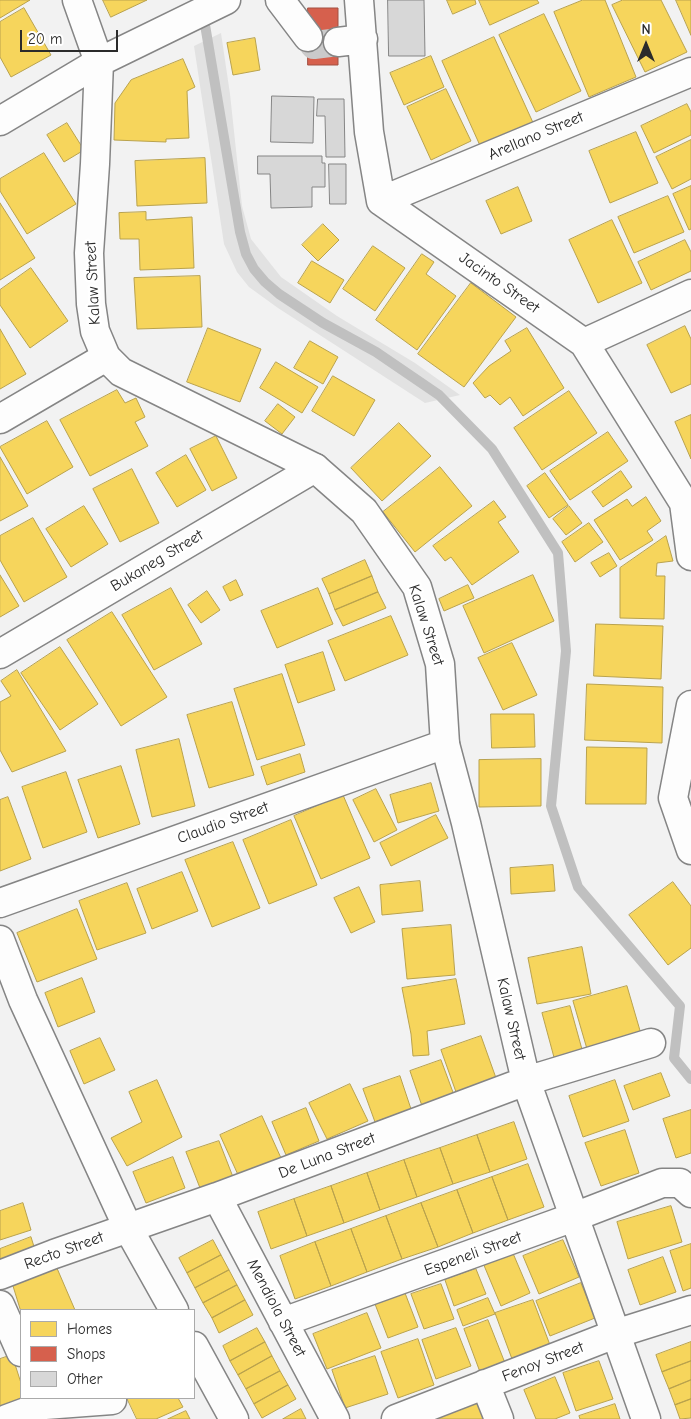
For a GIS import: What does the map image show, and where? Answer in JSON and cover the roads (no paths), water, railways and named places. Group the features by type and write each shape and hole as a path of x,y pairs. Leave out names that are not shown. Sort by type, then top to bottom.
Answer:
{"street":[{"name":"Kalaw Street","path":"77,0 99,62 89,253 91,304 95,331 106,357 121,372 315,468 364,511 417,587 440,664 445,744 466,823 526,1081 646,1419"},
{"path":"280,0 308,37"},
{"path":"359,0 351,40 381,201"},
{"path":"0,121 99,62 222,2"},
{"name":"Arellano Street","path":"381,201 691,72"},
{"name":"Jacinto Street","path":"381,201 584,343 688,501 691,556"},
{"path":"584,343 691,294"},
{"path":"0,420 106,357"},
{"name":"Bukaneg Street","path":"0,654 315,468"},
{"path":"691,705 673,798 691,850"},
{"name":"Claudio Street","path":"0,903 445,744"},
{"path":"0,940 23,1000 128,1228 173,1309"},
{"name":"De Luna Street","path":"128,1228 217,1197 526,1081 651,1043"},
{"name":"Espeneli Street","path":"283,1322 574,1218 662,1182 680,1183 691,1193"},
{"name":"Mendiola Street","path":"217,1197 335,1419"},
{"name":"Recto Street","path":"0,1275 128,1228"},
{"path":"0,1304 20,1350"},
{"name":"Fenoy Street","path":"396,1419 615,1334 691,1310"},
{"path":"195,1348 234,1419"},
{"path":"485,1384 499,1419"},
{"path":"7,1419 43,1401 112,1400"}],"waterway":[{"path":"203,13 240,232 246,254 254,269 279,294 323,323 376,352 439,395 492,449 558,553 566,651 551,806 578,887 680,1006 674,1058 691,1079"}],"tunnel":[{"path":"308,37 314,45 338,42"}]}
